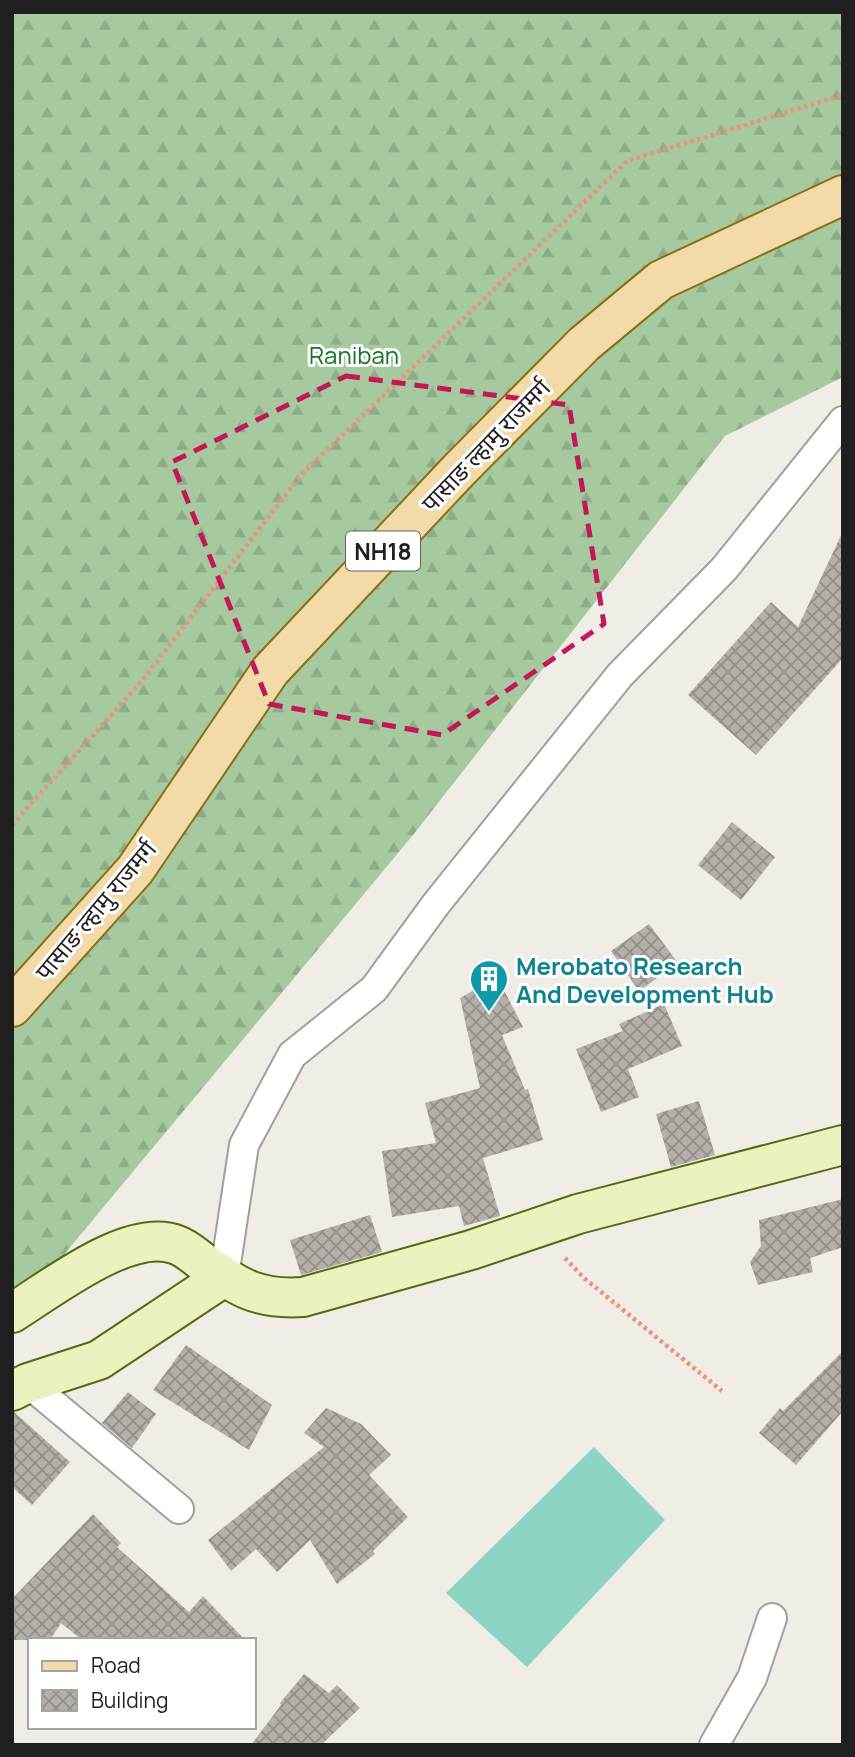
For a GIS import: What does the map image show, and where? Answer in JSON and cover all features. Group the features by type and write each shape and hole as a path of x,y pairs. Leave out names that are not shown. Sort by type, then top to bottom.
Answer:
{"main road":[{"name":"पासाङ ल्हामु राजमर्ग","path":"12,1007 135,870 270,671 459,470 584,344 661,280 843,195"}],"street":[{"path":"20,1387 99,1360 224,1277 244,1145 292,1055 374,989 436,904 620,675 724,569 843,421"},
{"path":"12,1313 100,1258 117,1249 137,1244 177,1244 241,1289 282,1299 303,1297 471,1250 578,1214 843,1145"},
{"path":"20,1387 179,1509"},
{"path":"714,1745 752,1678 772,1618"}],"path":[{"path":"12,825 141,682 301,475 626,161 843,94"},
{"path":"555,1222 561,1252 584,1278 722,1391"}],"highlighted area":[{"path":"346,376 569,405 604,624 442,735 269,704 172,462"}],"green space":[{"name":"Raniban","path":"12,12 843,12 843,377 725,436 413,835 12,1317"},
{"path":"594,1447 665,1520 527,1667 446,1593"}],"building":[{"path":"843,531 843,658 756,755 688,695 771,602 798,627"},
{"path":"732,822 775,857 741,900 698,865"},
{"path":"649,924 678,963 639,991 611,951"},
{"path":"497,977 523,1027 502,1035 525,1090 528,1089 543,1140 483,1158 500,1216 464,1226 459,1206 392,1217 382,1151 436,1143 425,1103 480,1088 460,998"},
{"path":"664,1004 682,1046 628,1069 639,1097 601,1112 576,1049 623,1031 619,1024"},
{"path":"699,1101 715,1155 671,1167 656,1114"},
{"path":"843,1199 843,1247 810,1258 813,1272 758,1285 750,1262 761,1246 759,1220"},
{"path":"370,1215 382,1252 301,1275 290,1240"},
{"path":"186,1345 272,1405 249,1450 153,1390"},
{"path":"843,1351 843,1411 796,1465 759,1433 780,1408 783,1411"},
{"path":"128,1392 156,1414 132,1448 102,1423"},
{"path":"326,1408 361,1424 391,1455 369,1475 408,1517 373,1551 375,1554 337,1584 310,1540 277,1572 256,1549 231,1571 208,1540 324,1447 304,1433"},
{"path":"14,1412 70,1462 32,1505 12,1487"},
{"path":"93,1514 121,1543 117,1547 189,1612 203,1596 243,1638 80,1638 61,1623 51,1638 12,1640 12,1599"},
{"path":"304,1674 329,1693 337,1685 360,1708 321,1745 251,1745 280,1703"}],"place":[{"name":"Merobato Research And Development Hub","path":"489,1013"}]}
